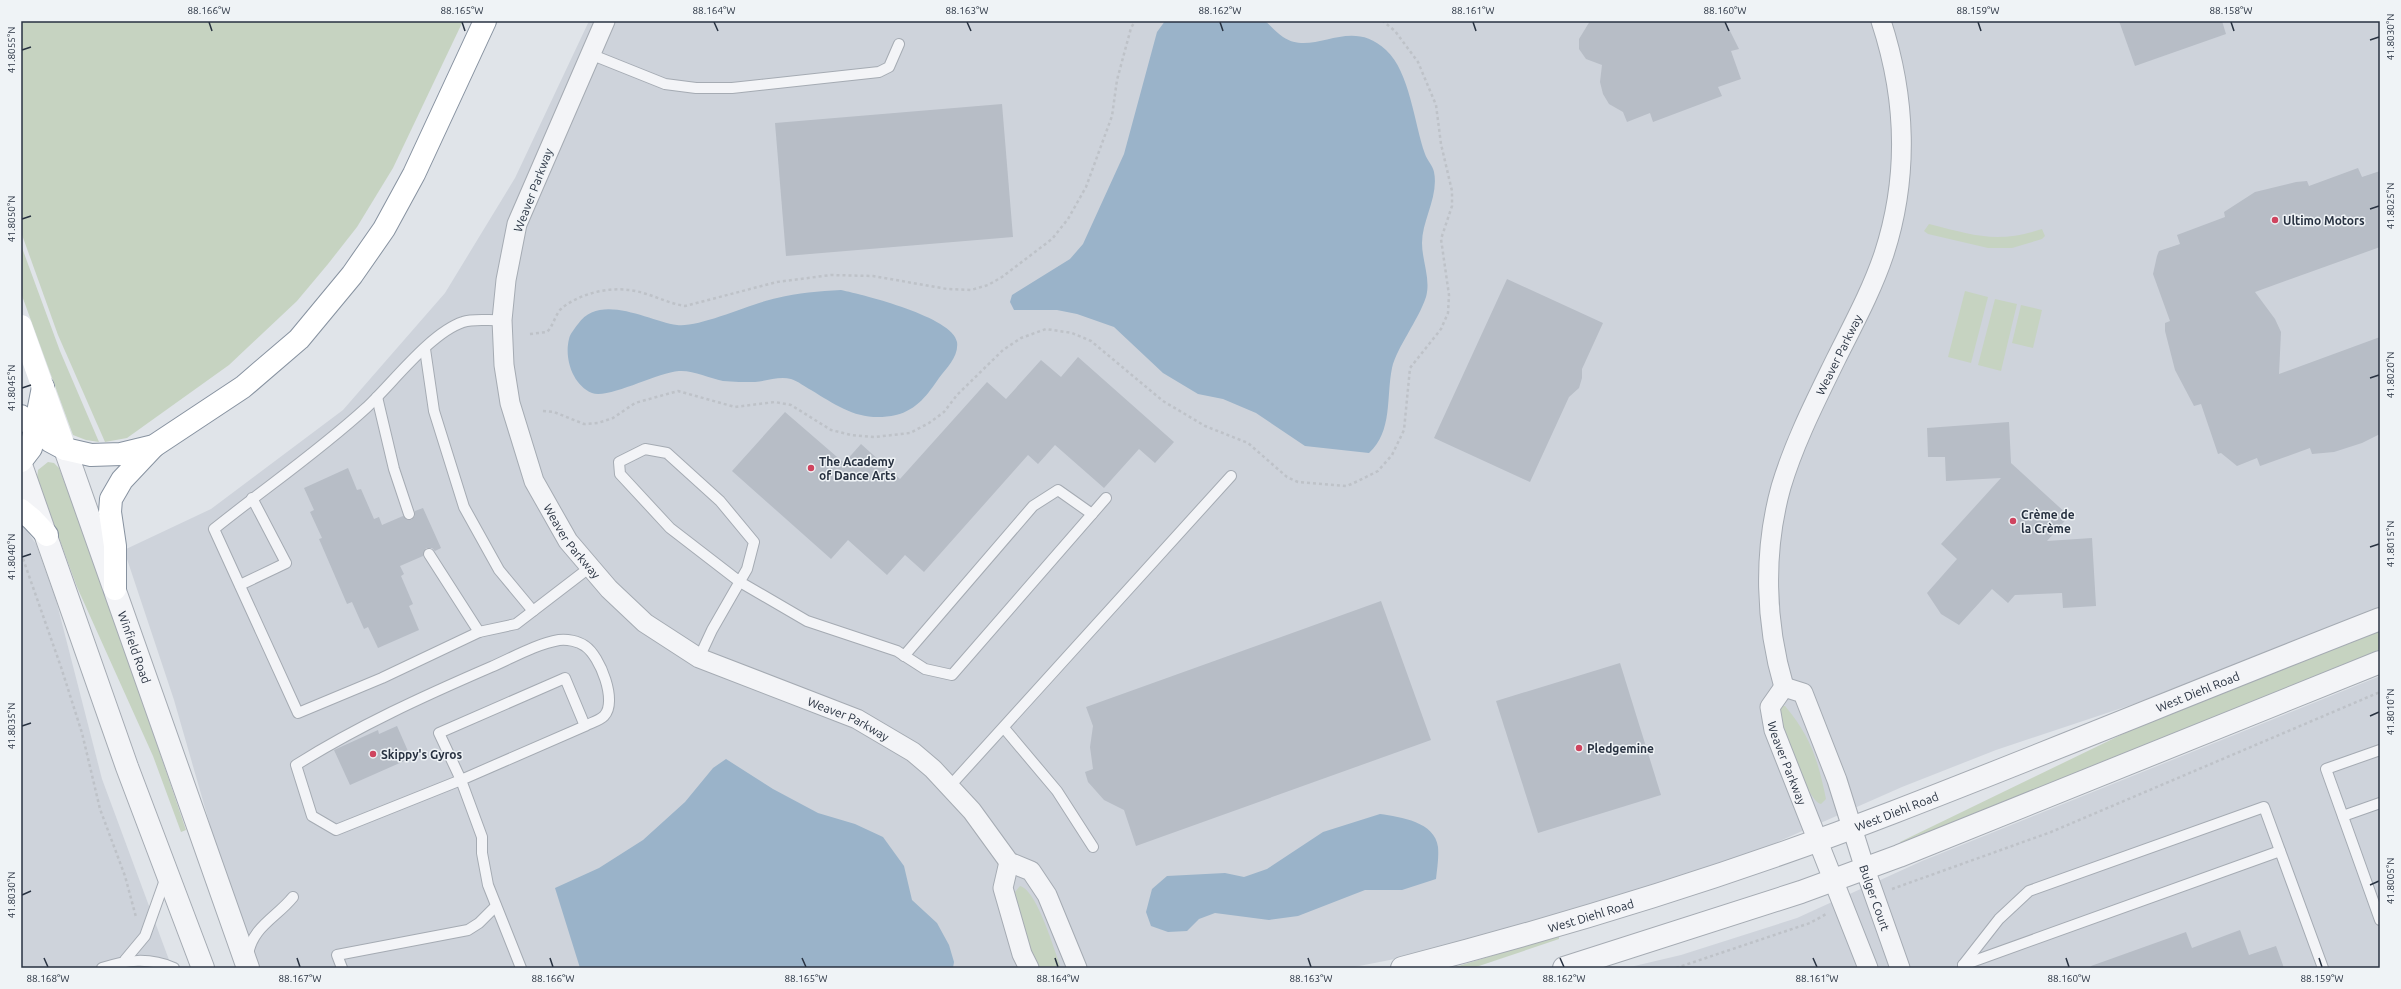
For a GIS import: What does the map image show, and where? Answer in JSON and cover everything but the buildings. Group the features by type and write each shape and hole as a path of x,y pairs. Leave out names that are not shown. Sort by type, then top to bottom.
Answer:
{"main road":[{"path":"115,589 115,546 110,512 111,499 122,480 154,446 243,387 299,339 352,274 384,229 414,174 485,21"},
{"name":"Winfield Road","path":"21,326 65,448"},
{"path":"21,461 31,448 28,423 43,387"},
{"path":"28,423 65,448 91,455 120,454 154,446"},
{"path":"21,510 32,518 47,535"}],"street":[{"name":"Weaver Parkway","path":"605,21 518,224 506,280 502,320 504,365 510,403 532,474 552,515 589,568 608,589 646,623 699,658 857,719 913,752 950,786 977,817 1009,862"},
{"name":"Weaver Parkway","path":"1818,840 1774,730 1770,707 1784,687 1775,656 1769,606 1770,549 1781,487 1799,437 1884,255 1900,182 1902,128 1900,99 1890,51 1881,21"},
{"name":"Winfield Road","path":"65,448 247,966"},
{"path":"21,465 47,535 127,767 203,968"},
{"name":"West Diehl Road","path":"1402,968 1622,906 1891,814 2380,619"},
{"path":"1564,968 1676,934 1834,881 2380,662"},
{"path":"1784,687 1803,693 1837,780 1851,827"},
{"name":"Bulger Court","path":"1851,827 1900,968"},
{"path":"1818,840 1868,968"},
{"path":"1029,968 1022,954 1003,888 1009,862 1031,871 1047,895 1077,968"}],"lane":[{"path":"590,54 665,84 696,88 732,88 879,72 889,67 899,44"},
{"path":"502,320 463,322 435,339 377,397 303,462 252,498 214,529 298,713 382,678 479,632 516,624 589,568"},
{"path":"425,349 434,411 464,507 499,570 533,611"},
{"path":"377,397 394,469 410,514"},
{"path":"699,658 740,582 747,569 754,542 720,501 667,453 645,448 619,462 620,474 670,528 740,582 807,621 897,651 925,669 952,675 1106,498"},
{"path":"950,786 1231,476"},
{"path":"904,656 1033,506 1058,490 1092,514"},
{"path":"240,586 286,563 252,498"},
{"path":"429,554 479,632"},
{"path":"560,640 576,642 586,646 597,660 609,693 610,704 604,716 585,726 461,780 336,830 312,816 296,765 353,731 477,673 545,644 560,640"},
{"path":"520,968 487,880 482,837 461,780 439,733 565,678 585,726"},
{"path":"1004,728 1057,791 1093,847"},
{"path":"2380,750 2326,769 2380,920"},
{"path":"2343,816 2380,803"},
{"path":"1963,967 1998,919 2030,891 2264,807 2323,968"},
{"path":"1963,967 2280,851"},
{"path":"125,960 145,936 167,873"},
{"path":"247,966 250,942 259,929 282,910 293,897"},
{"path":"342,968 337,955 468,930 479,923 496,906"},
{"path":"102,968 125,960 153,962 174,968"}],"path":[{"path":"530,334 547,332 560,310 576,298 589,293 628,290 670,304 685,306 777,282 831,275 873,276 947,289 970,290 988,285 1002,277 1052,239 1068,220 1086,188 1112,116 1117,80 1131,28 1135,21"},
{"path":"543,411 554,412 584,424 598,423 613,418 635,403 678,391 735,407 775,402 791,405 831,430 851,435 875,437 910,433 929,423 944,412 958,395 1003,350 1021,338 1046,329 1072,333 1090,341 1163,401 1205,426 1248,443 1287,477 1298,482 1347,486 1358,481 1378,471 1392,455 1404,430 1410,368 1441,329 1448,313 1449,295 1441,239 1452,206 1452,191 1441,144 1436,105 1418,62 1395,32 1383,21"},
{"path":"21,553 79,725 100,809 125,876 135,916 145,936"},
{"path":"1910,883 2051,832 2380,692"},
{"path":"1676,968 1810,923"}],"shaded area":[{"path":"589,21 2380,21 2380,609 2155,697 1996,750 1902,787 1764,848 1612,898 1415,955 1349,968 258,968 220,860 174,700 124,550 211,509 343,410 445,293 515,178"},
{"path":"21,522 36,544 56,600 102,779 172,968 21,968"},
{"path":"2380,676 2380,968 1626,968 1681,955 1797,918 1922,861"}],"green space":[{"path":"21,21 463,21 393,168 357,227 297,301 229,365 127,438 105,442 58,335 21,232"},
{"path":"1929,224 1959,232 1998,237 2026,234 2042,229 2045,236 2042,239 2012,248 1988,248 1928,234 1924,231"},
{"path":"21,245 60,351 99,442 86,440 73,435 21,293"},
{"path":"1965,291 1988,297 1971,363 1948,357"},
{"path":"1995,299 2017,304 2001,371 1978,365"},
{"path":"2021,305 2042,310 2033,348 2012,343"},
{"path":"48,462 54,463 59,468 98,571 186,830 181,832 153,756 77,587 37,478 38,470"},
{"path":"2380,631 2380,649 2346,665 1901,844 1900,842 2162,715"},
{"path":"1781,706 1785,706 1794,717 1812,750 1820,772 1826,799 1821,804 1815,800 1803,779 1780,715 1779,709"},
{"path":"1020,886 1033,898 1039,909 1061,968 1038,968 1036,964 1024,933 1015,892"},
{"path":"1559,935 1559,939 1473,968 1452,968"}],"water":[{"path":"1165,21 1265,21 1283,37 1295,42 1307,43 1345,36 1359,36 1372,40 1386,50 1401,71 1406,84 1421,142 1434,172 1434,190 1422,243 1427,277 1427,290 1426,297 1418,315 1398,351 1392,368 1387,413 1382,435 1377,444 1369,453 1305,446 1256,413 1223,399 1198,394 1163,373 1114,327 1077,314 1057,310 1014,310 1010,302 1012,295 1070,259 1083,244 1124,154 1157,32"},
{"path":"841,290 887,302 925,316 940,324 952,333 957,342 956,352 949,366 921,401 903,413 883,417 861,415 851,412 799,383 786,378 755,382 723,381 684,371 658,376 610,392 600,394 592,393 585,389 575,378 569,363 568,347 571,333 587,315 599,310 612,309 625,311 677,325 687,325 712,319 777,298 809,292"},
{"path":"726,759 773,789 818,813 855,824 883,837 904,866 912,900 937,923 949,945 954,962 953,968 580,968 555,888 599,868 643,840 685,802 713,768"},
{"path":"1380,814 1416,822 1431,832 1436,839 1438,847 1436,879 1402,890 1365,890 1298,916 1269,920 1215,913 1199,919 1187,931 1168,932 1151,926 1146,912 1152,889 1167,876 1225,873 1244,877 1267,869 1323,832"}],"place":[{"name":"Ultimo Motors","path":"2275,220"},
{"name":"The Academy of Dance Arts","path":"811,468"},
{"name":"Crème de la Crème","path":"2013,521"},
{"name":"Pledgemine","path":"1579,748"},
{"name":"Skippy's Gyros","path":"373,754"}]}
